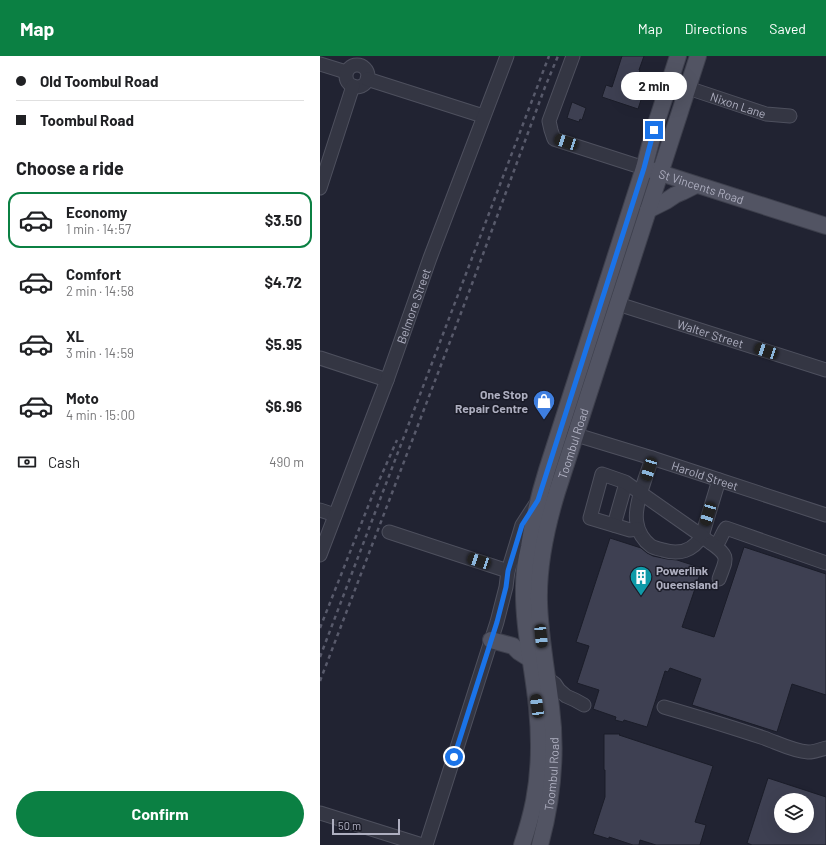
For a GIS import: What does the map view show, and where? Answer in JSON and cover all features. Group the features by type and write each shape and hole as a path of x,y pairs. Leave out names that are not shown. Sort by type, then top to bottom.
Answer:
{"main road":[{"name":"Toombul Road","path":"522,845 534,800 539,741 537,706 526,624 524,585 525,566 533,520 678,56"},
{"name":"Toombul Road","path":"540,845 548,814 554,743 551,708 543,656 539,600 541,562 548,526 552,509 698,56"},
{"name":"St Vincents Road","path":"644,168 826,226"},
{"path":"648,210 696,184"},
{"path":"491,640 514,646 519,652 530,659"}],"street":[{"name":"Belmore Street","path":"320,556 387,380 430,258 506,56"},
{"name":"St Vincents Road","path":"573,56 549,121 550,130 554,139 644,168"},
{"path":"361,61 367,78 360,86 353,86 348,82 346,72 361,61"},
{"path":"320,64 346,72"},
{"path":"367,78 483,116"},
{"path":"320,188 353,86"},
{"name":"Nixon Lane","path":"688,88 766,114 790,116"},
{"name":"Walter Street","path":"618,304 826,370"},
{"path":"320,358 387,380"},
{"name":"Harold Street","path":"560,430 652,458 826,515"},
{"path":"652,458 636,514 638,529 651,546 670,552 681,552 688,550 699,541 706,540 717,544 726,528 826,563"},
{"path":"638,529 630,530 590,518 602,474 626,483 718,548 725,557 726,561 720,579"},
{"path":"706,540 719,480"},
{"path":"614,525 626,483"},
{"path":"426,845 491,640 506,587 508,571 522,525 538,500"},
{"path":"320,510 335,515"},
{"path":"389,532 508,571"},
{"path":"547,678 566,696 584,705"},
{"path":"551,708 566,696"},
{"path":"664,707 719,723 795,749 808,752 826,748"},
{"path":"320,812 422,845"}],"building":[{"path":"622,56 644,56 633,94 642,97 638,109 602,97 606,85 612,87"},
{"path":"572,102 586,108 582,120 580,119 579,122 567,118"},
{"path":"610,538 641,548 653,556 677,560 702,568 682,627 714,637 744,547 826,574 826,695 792,684 777,732 692,705 701,679 670,668 668,672 665,671 647,727 624,720 623,722 615,720 616,717 593,709 599,690 577,683 589,646 576,642"},
{"path":"604,734 620,734 619,735 713,766 695,822 706,825 700,845 656,845 640,840 639,845 633,845 609,837 609,839 593,834 605,797"},
{"path":"768,778 814,793 774,793 774,833 814,833 814,793 826,797 826,845 752,845 747,843"}],"railway":[{"path":"320,657 549,56"},
{"path":"320,681 558,56"},
{"path":"320,628 371,499 397,440"}],"place":[{"name":"One Stop Repair Centre","path":"544,420"},
{"name":"Powerlink Queensland","path":"641,596"}],"route":[{"path":"454,757 497,622 506,587 508,571 522,525 538,500 644,168 654,130"}]}
